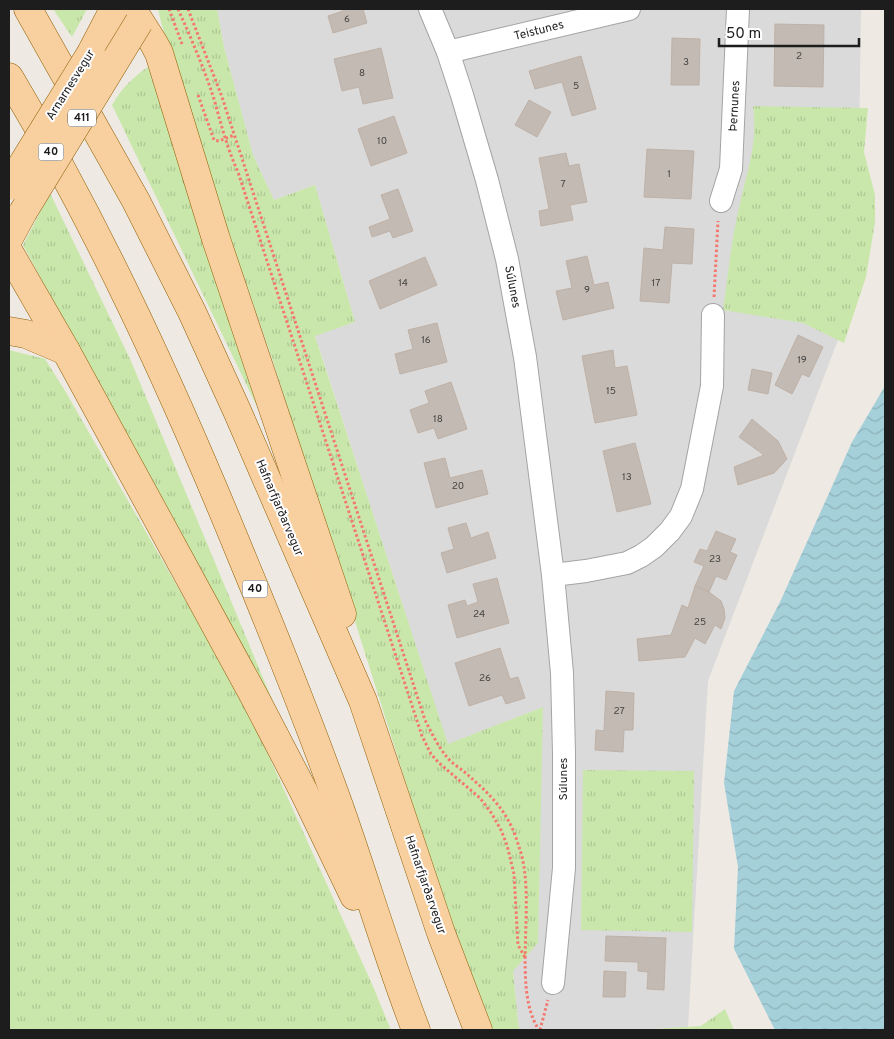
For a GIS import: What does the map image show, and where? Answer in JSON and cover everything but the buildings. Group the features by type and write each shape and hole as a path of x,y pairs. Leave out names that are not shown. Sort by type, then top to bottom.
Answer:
{"main road":[{"name":"Hafnarfjarðarvegur","path":"28,9 136,201 192,312 238,413 363,701 441,932 478,1030"},
{"name":"Arnarnesvegur","path":"9,186 91,53 114,9"},
{"path":"136,16 159,53 216,239 347,628 363,701"},
{"name":"Arnarnesvegur","path":"9,238 136,16"},
{"name":"40","path":"9,77 109,261 210,479 274,635 338,803 394,973 416,1030"},
{"path":"9,252 66,351 254,696 304,792 345,880 394,973"},
{"path":"9,331 26,334 66,351"}],"street":[{"name":"Súlunes","path":"430,9 448,52 487,180 507,259 525,357 553,574 562,673 564,753 564,868 553,983"},
{"name":"Teistunes","path":"448,52 629,9"},
{"name":"Þernunes","path":"721,201 732,169 738,9"},
{"path":"553,574 586,571 628,563 654,547 670,531 681,516 692,489 712,386 713,315"}],"path":[{"path":"169,9 184,52"},
{"path":"178,9 214,98 224,139 244,190 422,736 431,754 439,763 480,798 492,814 507,845 514,874 518,945 526,959"},
{"path":"188,9 222,97 425,720 446,756 494,800 510,822 521,852 526,879 526,959 529,1002 533,1021 540,1030"},
{"path":"196,89 214,140 219,141 234,135"},
{"path":"713,315 718,210 721,201"},
{"path":"526,959 531,955"},
{"path":"540,1030 553,983"}],"shaded area":[{"path":"217,9 861,9 857,290 708,681 688,1027 638,1030 519,1030 513,971 543,707 448,745 315,335 355,322 315,185 274,200 253,155 224,47"}],"green space":[{"path":"53,9 87,9 72,37"},
{"path":"158,9 217,9 224,47 253,155 274,200 315,185 355,322 315,336 448,744 543,707 538,943 513,971 519,1030 492,1030 438,885 273,361 192,129"},
{"path":"148,67 258,409 112,105 128,84"},
{"path":"753,106 868,108 864,152 875,195 875,222 866,277 844,343 803,323 723,310 734,233 753,146"},
{"path":"50,193 131,361 281,721 23,245"},
{"path":"9,350 45,359 247,708 391,1030 9,1030"},
{"path":"583,770 694,771 692,932 581,930"},
{"path":"725,1009 734,1030 638,1030 701,1026"}],"water":[{"path":"885,386 885,1030 775,1030 734,949 738,867 724,783 734,691 780,602 852,442"}]}
